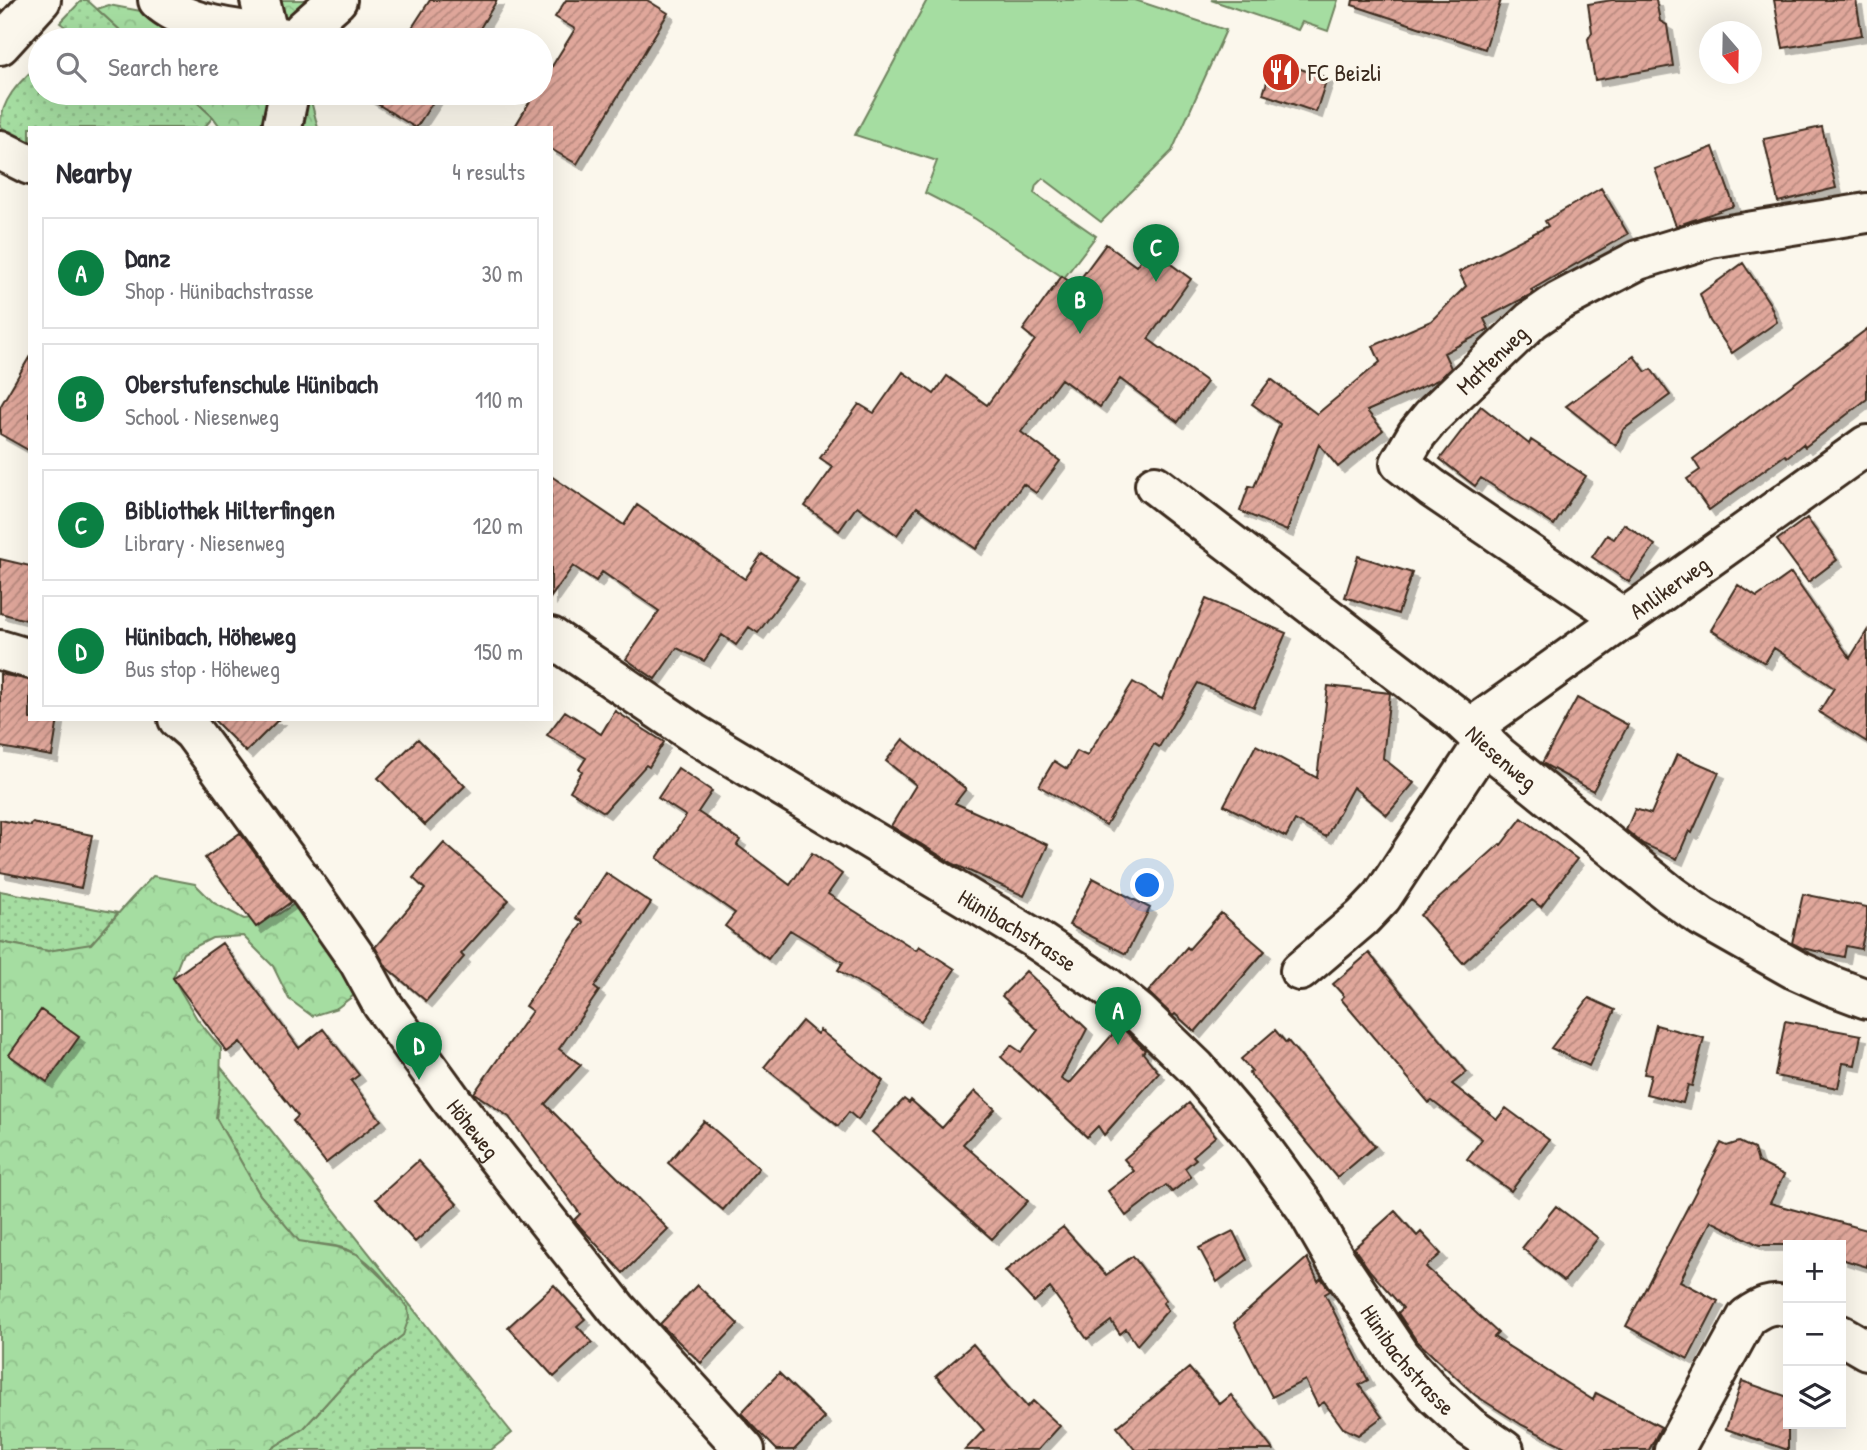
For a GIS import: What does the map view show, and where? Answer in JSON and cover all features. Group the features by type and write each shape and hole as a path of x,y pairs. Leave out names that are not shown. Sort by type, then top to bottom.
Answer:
{"street":[{"path":"0,45 41,0"},
{"path":"158,0 164,6 192,18 273,28"},
{"path":"305,28 337,0"},
{"path":"282,126 287,105"},
{"path":"0,150 28,164"},
{"name":"Mattenweg","path":"1625,619 1432,488 1400,463 1431,417 1532,320 1585,287 1638,260 1710,238 1867,213"},
{"name":"Anlikerweg","path":"1300,971 1362,918 1382,897 1478,734 1625,619 1867,445"},
{"name":"Niesenweg","path":"1155,485 1478,734 1499,756 1671,895 1702,917 1794,969 1867,999"},
{"name":"Hünibachstrasse","path":"553,638 693,733 1034,937 1107,986 1139,1013 1196,1068 1251,1133 1305,1207 1335,1259 1400,1356 1436,1396 1471,1427 1504,1450"},
{"path":"0,650 28,658"},
{"name":"Höheweg","path":"180,721 193,732 312,893 359,962 382,1004 453,1102 617,1309 745,1450"},
{"path":"1674,1450 1747,1317 1761,1307 1775,1304 1783,1306"},
{"path":"1846,1338 1867,1350"}],"green space":[{"path":"82,0 87,0 118,28 67,28 60,23"},
{"path":"260,0 337,0 312,28 237,28"},
{"path":"927,0 1135,0 1226,30 1172,151 1101,222 1043,178 1036,185 1034,193 1096,236 1064,278 974,218 925,193 937,161 855,135"},
{"path":"1211,0 1338,0 1328,31 1302,22 1298,30"},
{"path":"109,5 231,28 118,28 97,9"},
{"path":"28,75 28,105 200,105 213,117 206,126 28,126 28,145 0,126 8,98"},
{"path":"200,105 312,105 317,126 220,126"},
{"path":"153,876 195,884 214,903 244,919 277,915 311,893 370,983 337,1008 312,1016 289,999 273,966 243,936 212,938 183,953 173,978 197,1019 221,1048 216,1118 260,1195 299,1241 337,1247 357,1254 408,1308 409,1318 403,1335 350,1377 304,1428 269,1450 0,1450 0,942 48,951 91,944"},
{"path":"0,891 118,913 91,945 48,951 0,942"},
{"path":"220,1066 512,1433 491,1450 269,1450 304,1428 350,1377 403,1335 408,1308 379,1273 352,1251 299,1242 260,1195 216,1118"}],"building":[{"path":"430,0 497,0 480,28 412,28"},
{"path":"566,0 647,0 668,13 577,164 553,150 553,126 515,126 528,105 553,105 553,65 575,29 555,17"},
{"path":"1353,0 1501,0 1485,49 1352,5"},
{"path":"1612,0 1656,0 1660,21 1667,25 1673,66 1595,80 1588,39 1592,32 1588,4"},
{"path":"1774,0 1856,0 1862,35 1783,48"},
{"path":"1274,60 1327,78 1316,112 1263,94"},
{"path":"379,105 431,105 417,126 413,126"},
{"path":"1822,127 1836,188 1778,202 1764,139"},
{"path":"1713,147 1734,206 1676,226 1655,169"},
{"path":"1601,188 1628,234 1531,290 1533,293 1530,295 1484,319 1489,329 1444,353 1451,368 1438,380 1367,411 1383,430 1338,467 1319,444 1287,531 1240,511 1249,486 1254,487 1280,424 1252,404 1271,379 1317,414 1380,362 1373,346 1431,321 1466,286 1459,272 1548,226 1545,221"},
{"path":"1106,244 1136,266 1149,248 1191,279 1148,339 1207,382 1178,422 1120,379 1100,407 1061,379 1021,432 1060,461 1036,493 1023,484 976,549 917,507 897,535 857,506 839,531 805,506 833,467 820,458 859,404 874,413 903,372 934,394 947,376 987,405 1035,340 1023,330 1062,276 1075,286"},
{"path":"1743,263 1770,304 1777,322 1732,353 1710,321 1700,294"},
{"path":"1867,329 1867,399 1805,447 1803,444 1787,457 1785,455 1709,510 1687,479 1700,470 1693,459"},
{"path":"1634,356 1646,372 1651,369 1670,395 1623,430 1616,446 1566,406"},
{"path":"28,359 28,450 0,434 0,407"},
{"path":"1481,406 1529,444 1531,440 1586,476 1554,525 1481,478 1475,486 1440,459"},
{"path":"553,477 624,525 637,505 745,579 762,554 798,578 758,633 749,627 736,645 722,635 704,661 677,648 655,679 626,659 659,611 602,572 596,581 573,566 553,594"},
{"path":"1807,518 1837,560 1808,582 1777,540"},
{"path":"1624,524 1655,545 1629,582 1592,557 1607,535 1614,539"},
{"path":"1358,556 1412,573 1398,614 1345,597"},
{"path":"0,559 28,566 28,620 0,613"},
{"path":"1791,573 1850,658 1867,631 1867,742 1819,712 1834,688 1774,648 1765,663 1711,630 1738,585 1757,597"},
{"path":"1206,599 1286,633 1254,707 1198,683 1159,747 1154,744 1106,825 1039,786 1054,761 1067,769 1077,751 1087,756 1133,682 1162,699"},
{"path":"0,674 28,680 28,721 58,721 52,756 0,747"},
{"path":"1328,686 1390,693 1383,758 1414,783 1387,815 1353,787 1326,837 1295,820 1286,837 1224,805 1256,745 1317,778"},
{"path":"1577,698 1628,725 1593,791 1542,763"},
{"path":"565,711 601,734 615,711 664,742 649,767 646,765 604,812 570,791 586,758 547,735"},
{"path":"215,721 277,721 246,752"},
{"path":"418,739 465,786 425,825 378,778"},
{"path":"903,739 966,789 955,803 1048,845 1024,896 954,864 891,826 916,785 886,761"},
{"path":"1677,754 1719,772 1692,833 1689,831 1677,859 1643,844 1626,830 1635,809 1651,814"},
{"path":"678,768 712,791 698,812 740,840 737,845 790,885 812,853 842,874 828,894 916,950 919,946 955,969 921,1021 838,970 843,962 790,930 768,959 725,926 735,913 657,858 686,816 658,798"},
{"path":"1522,818 1577,859 1541,907 1532,900 1463,963 1420,915 1501,845"},
{"path":"0,820 31,826 32,823 92,835 81,888 0,872"},
{"path":"240,833 291,902 256,927 205,858"},
{"path":"444,843 509,900 461,954 464,957 426,1001 387,968 375,947 425,889 413,878"},
{"path":"606,873 651,903 594,987 599,991 559,1049 581,1065 545,1104 668,1229 623,1273 574,1220 580,1214 509,1117 474,1093 532,1011 525,1006 583,922 576,918"},
{"path":"1093,878 1150,908 1126,954 1069,925"},
{"path":"1803,894 1867,907 1861,949 1846,946 1844,957 1802,948 1792,943"},
{"path":"1221,913 1265,951 1195,1032 1148,992"},
{"path":"222,943 299,1048 323,1029 359,1075 351,1081 381,1120 326,1163 293,1121 298,1116 240,1042 227,1052 173,978"},
{"path":"1369,953 1467,1072 1452,1084 1497,1119 1506,1108 1549,1140 1511,1191 1467,1159 1482,1139 1432,1101 1429,1103 1341,999 1344,996 1333,984"},
{"path":"1026,971 1087,1029 1061,1079 1069,1084 1120,1026 1145,1050 1143,1053 1159,1073 1104,1135 1098,1126 1087,1137 1001,1057 1011,1045 1021,1052 1038,1030 1002,996"},
{"path":"1589,998 1615,1010 1589,1066 1551,1048"},
{"path":"41,1010 79,1037 47,1082 9,1055"},
{"path":"802,1021 817,1034 820,1030 883,1081 858,1120 849,1112 838,1126 764,1067"},
{"path":"1785,1021 1861,1035 1855,1065 1843,1063 1838,1088 1775,1076"},
{"path":"1656,1025 1704,1038 1692,1086 1688,1085 1683,1103 1646,1094 1651,1075 1644,1074"},
{"path":"1275,1030 1286,1043 1288,1041 1375,1146 1337,1178 1249,1073 1252,1071 1241,1059"},
{"path":"975,1091 995,1109 963,1144 1028,1201 992,1239 872,1132 904,1099 909,1103 911,1100 942,1128"},
{"path":"1189,1103 1216,1136 1193,1156 1196,1159 1185,1168 1191,1177 1172,1192 1166,1185 1126,1216 1108,1191 1134,1171 1124,1159"},
{"path":"704,1121 759,1168 723,1210 668,1163"},
{"path":"1739,1142 1754,1149 1758,1162 1784,1175 1770,1203 1867,1230 1867,1267 1846,1261 1846,1240 1783,1240 1783,1245 1759,1245 1711,1221 1680,1281 1718,1301 1688,1359 1626,1326 1721,1143 1727,1146"},
{"path":"418,1161 457,1204 415,1242 376,1199"},
{"path":"1556,1206 1598,1238 1564,1281 1522,1248"},
{"path":"1395,1211 1417,1236 1421,1232 1441,1254 1426,1267 1498,1333 1494,1337 1593,1400 1596,1393 1661,1427 1649,1450 1571,1450 1522,1425 1475,1395 1416,1340 1398,1313 1403,1308 1370,1271 1354,1248"},
{"path":"1063,1227 1106,1275 1133,1256 1166,1300 1163,1303 1168,1310 1137,1345 1126,1329 1120,1334 1111,1321 1087,1339 1050,1288 1034,1302 1005,1271"},
{"path":"1233,1231 1247,1260 1217,1282 1199,1248"},
{"path":"1307,1258 1318,1281 1321,1278 1330,1291 1325,1294 1368,1380 1359,1385 1382,1417 1358,1435 1343,1428 1324,1402 1318,1406 1305,1380 1272,1397 1234,1323"},
{"path":"554,1285 585,1319 577,1326 592,1342 554,1377 508,1327"},
{"path":"697,1285 738,1324 701,1363 660,1324"},
{"path":"973,1344 1027,1407 1033,1401 1060,1426 1038,1450 965,1450 984,1430 936,1376"},
{"path":"1189,1368 1220,1404 1231,1395 1273,1450 1135,1450 1117,1427"},
{"path":"779,1373 825,1418 794,1450 777,1450 741,1413"},
{"path":"1742,1381 1783,1395 1783,1429 1788,1429 1788,1450 1726,1429"}],"place":[{"name":"FC Beizli","path":"1281,72"},
{"name":"Bibliothek Hilterfingen","path":"1156,282"},
{"name":"Oberstufenschule Hünibach","path":"1080,334"},
{"name":"Danz","path":"1118,1045"},
{"name":"Hünibach, Höheweg","path":"419,1080"}]}
